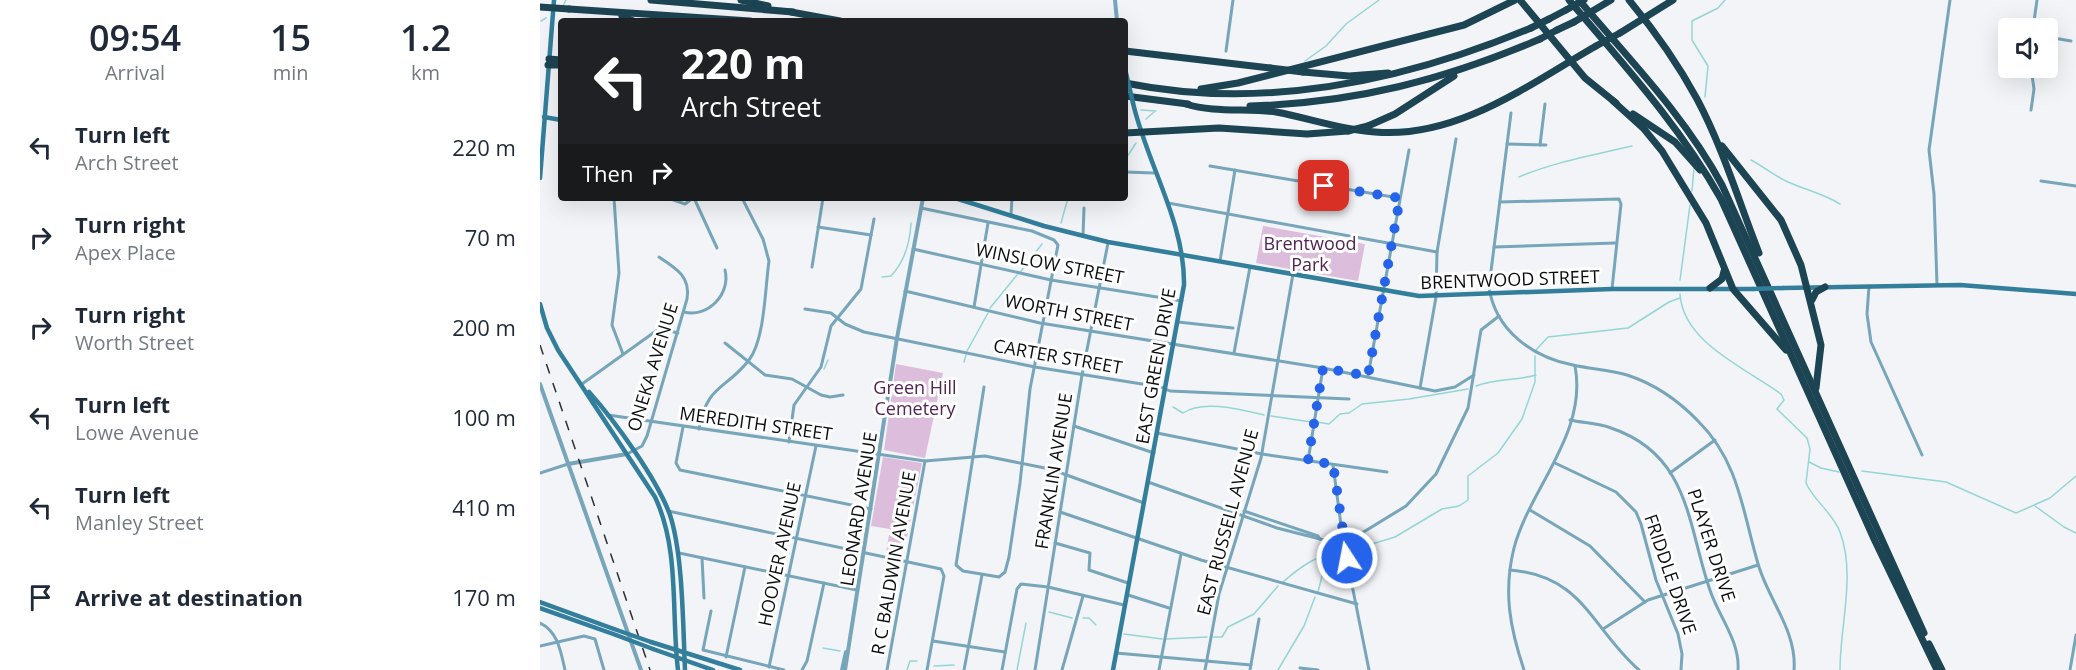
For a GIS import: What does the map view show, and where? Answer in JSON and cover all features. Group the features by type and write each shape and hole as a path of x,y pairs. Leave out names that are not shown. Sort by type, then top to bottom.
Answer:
{"highway":[{"path":"651,0 793,12"},
{"path":"741,0 824,18"},
{"path":"1156,88 1209,88 1252,79 1464,25 1515,0"},
{"path":"1520,0 1592,85 1675,142 1699,168 1720,199"},
{"path":"1569,0 1676,127 1695,154 1720,199 1891,576 1937,670"},
{"path":"1579,0 1672,110 1710,162 1773,295 1942,670"},
{"path":"1128,83 1156,88 1239,94 1304,90 1372,80 1438,64 1531,28 1584,0"},
{"path":"1128,133 1242,129 1307,134 1348,131 1368,126 1395,114 1450,78 1540,39 1611,0"},
{"path":"1629,0 1684,76 1708,123 1731,177 1773,295"},
{"path":"1128,96 1273,112 1363,131 1412,132 1448,124 1483,110 1620,33 1673,0"},
{"path":"540,7 702,18"},
{"path":"605,12 624,18"},
{"path":"1128,51 1303,72 1363,76 1438,64"},
{"path":"549,62 558,60"},
{"path":"549,62 558,65"},
{"path":"1186,104 1273,105 1341,98 1427,81 1485,62"},
{"path":"1613,101 1644,129 1662,151 1706,223 1733,289 1783,345 1800,374"},
{"path":"1708,123 1732,162 1781,220 1792,242 1809,286 1822,349 1816,377 1817,395"},
{"path":"1710,288 1722,279 1724,268"},
{"path":"1812,300 1816,292 1825,287"},
{"path":"1935,654 1947,670"}],"main road":[{"path":"540,178 554,0"},
{"name":"EAST GREEN DRIVE","path":"1113,670 1182,301 1184,255 1139,131 1128,81"},
{"path":"544,117 558,119"},
{"name":"BRENTWOOD STREET","path":"965,201 1108,242 1436,297 1612,289 1937,285 1998,286 2076,294"},
{"path":"540,304 554,342 668,511 677,553 684,670"},
{"path":"582,384 608,415 655,497 668,532 678,670"},
{"path":"540,602 684,654 740,670"},
{"path":"540,608 714,670"}],"street":[{"path":"1115,0 1117,18"},
{"path":"1226,51 1233,0"},
{"path":"1937,285 1935,194 1929,150 1950,0"},
{"path":"2034,18 2037,0"},
{"path":"2058,39 2071,41"},
{"path":"2031,110 2034,89 2032,78"},
{"path":"1540,145 1545,104"},
{"path":"1511,113 1490,293 1499,316 1514,336 1532,350 1575,366 1614,372 1656,388 1683,406 1715,440 1730,464 1739,487 1758,565 1793,648 1794,670"},
{"path":"1420,388 1436,297 1437,252 1456,139"},
{"path":"1507,144 1546,145"},
{"path":"1368,376 1409,150"},
{"path":"1210,166 1400,198"},
{"path":"1220,261 1234,170"},
{"path":"1128,172 1154,173"},
{"path":"2041,181 2076,186"},
{"path":"1500,202 1620,200 1612,289"},
{"path":"614,201 619,273 612,325 623,354"},
{"path":"694,201 717,248"},
{"path":"699,429 703,410 709,397 747,362 757,342 769,261 763,239 744,201"},
{"path":"812,267 822,201"},
{"name":"LEONARD AVENUE","path":"843,670 859,590 897,338 922,201"},
{"path":"1011,215 1012,201"},
{"path":"1167,203 1437,252"},
{"path":"921,208 1032,231 1054,240 1058,245 1035,367 1009,557 1003,575 982,575 959,569 956,560 984,387"},
{"path":"1083,236 1084,208"},
{"path":"789,442 794,405 821,367 827,337 836,317 854,300 861,289 874,219"},
{"path":"974,307 988,223"},
{"path":"818,227 871,235"},
{"name":"FRANKLIN AVENUE","path":"1035,670 1082,375 1108,242"},
{"path":"1494,246 1616,243"},
{"name":"WINSLOW STREET","path":"913,249 1051,280 1182,301"},
{"name":"ONEKA AVENUE","path":"630,453 644,443 652,422 688,293 685,279 680,271 659,257"},
{"path":"1234,353 1250,267"},
{"path":"684,312 701,312 720,298 727,282 724,270"},
{"name":"EAST RUSSELL AVENUE","path":"1205,670 1226,568 1262,454 1293,274"},
{"path":"1869,286 1866,314 1871,342 1922,455"},
{"name":"WORTH STREET","path":"905,291 1043,324 1277,360 1420,388 1447,390 1474,375"},
{"name":"CARTER STREET","path":"805,309 831,313 854,329 1035,367 1166,389 1349,399"},
{"path":"1148,482 1300,535 1344,544 1406,506 1429,483 1465,415 1481,330 1499,316"},
{"path":"1178,322 1233,328"},
{"path":"582,384 656,331 666,330 678,333"},
{"path":"725,343 765,375 792,380 821,396 843,395"},
{"path":"1524,670 1509,618 1510,570 1518,536 1554,463 1570,420 1575,387 1575,366"},
{"path":"1308,461 1323,368"},
{"path":"540,384 578,488 611,592 641,670"},
{"name":"MEREDITH STREET","path":"608,415 925,461 945,461 974,454 1023,463 1144,503"},
{"path":"612,422 618,416"},
{"name":"PLAYER DRIVE","path":"1570,420 1606,426 1622,432 1655,454 1670,473 1689,509 1707,581 1737,651 1737,670"},
{"path":"1074,426 1154,453"},
{"path":"683,427 676,467 871,509"},
{"path":"1157,433 1262,454 1387,472"},
{"path":"1670,473 1715,440"},
{"name":"HOOVER AVENUE","path":"769,667 816,446"},
{"path":"540,473 568,464 630,453"},
{"name":"R C BALDWIN AVENUE","path":"887,670 925,461"},
{"name":"FRIDDLE DRIVE","path":"1554,463 1616,492 1632,506 1641,524 1649,559 1679,640 1681,670"},
{"path":"1333,464 1344,544 1369,670"},
{"path":"1530,510 1590,546 1645,602"},
{"path":"668,511 938,568 943,572 927,670"},
{"path":"1244,511 1318,536 1320,539"},
{"path":"1060,512 1226,568 1357,604"},
{"path":"1055,543 1090,553 1089,570 1128,583"},
{"path":"677,553 859,590"},
{"path":"1159,670 1181,554"},
{"path":"702,558 704,598"},
{"path":"1603,629 1645,602 1758,565"},
{"path":"726,657 745,567"},
{"path":"1510,570 1537,573 1557,581 1578,599 1639,670"},
{"path":"964,670 982,575"},
{"path":"802,670 807,661 824,583"},
{"path":"1002,670 1019,586 1026,583 1124,605"},
{"path":"1126,594 1169,608"},
{"path":"1064,670 1083,596"},
{"path":"711,611 703,650 784,670"},
{"path":"1250,670 1259,619"},
{"path":"540,623 551,630 565,670"},
{"path":"2070,670 2076,635"},
{"path":"540,646 584,636 591,637 596,639 604,670"},
{"path":"932,641 1005,652"},
{"path":"1116,653 1251,665"},
{"path":"1300,668 1318,670"}],"green space":[{"name":"Brentwood Park","path":"1263,226 1365,244 1358,281 1256,263"},
{"name":"Green Hill Cemetery","path":"896,364 943,373 925,458 884,450"},
{"name":"Green Hill Cemetery","path":"883,457 922,463 907,537 902,537 899,554 886,553 890,529 871,526"}],"waterway":[{"path":"563,6 566,0"},
{"path":"1305,61 1326,46 1346,24 1379,0"},
{"path":"1705,97 1708,66 1692,40 1692,21 1718,8 1725,0"},
{"path":"541,21 546,18"},
{"path":"1141,110 1156,111"},
{"path":"1146,119 1154,112"},
{"path":"1128,155 1136,143"},
{"path":"1519,177 1560,163 1632,146"},
{"path":"1751,160 1788,182 1840,204"},
{"path":"1692,191 1694,168"},
{"path":"1061,223 1067,201"},
{"path":"1680,280 1690,205"},
{"path":"882,277 891,276 900,264 908,245 911,223"},
{"path":"1021,271 1042,244"},
{"path":"990,308 1017,275"},
{"path":"1680,294 1684,311 1692,327 1718,353 1781,394 1784,400 1777,409 1807,438 1810,449 1806,483 1837,525 1845,548 1847,583 1840,670"},
{"path":"1536,350 1548,337 1628,328 1669,302 1680,298"},
{"path":"967,351 988,313"},
{"path":"964,362 966,355"},
{"path":"1349,551 1395,537 1442,509 1459,506 1468,500 1468,476 1498,453 1522,419 1535,382 1535,356"},
{"path":"824,369 828,360"},
{"path":"1476,386 1536,375"},
{"path":"1317,422 1329,424 1340,414 1349,413 1362,404 1468,389"},
{"path":"1173,407 1183,413 1191,409 1212,406 1264,415"},
{"path":"1271,416 1311,422"},
{"path":"1809,462 1821,468 1839,472"},
{"path":"1862,471 1946,482 2016,513 2050,498 2076,476"},
{"path":"2035,506 2076,533"},
{"path":"1283,582 1310,562 1342,551"},
{"path":"1318,592 1328,553"},
{"path":"1213,637 1222,637 1228,627 1254,614 1278,586"},
{"path":"1278,670 1304,626 1315,597"},
{"path":"1049,612 1072,618"},
{"path":"1083,618 1089,618 1096,625"},
{"path":"1017,670 1026,623"},
{"path":"1124,634 1162,639"},
{"path":"1166,639 1207,637"},
{"path":"823,648 840,651"},
{"path":"907,670 910,661 917,661"},
{"path":"934,666 954,665"}],"railway":[{"path":"540,345 650,670"}],"route":[{"path":"1324,186 1400,198 1368,376 1323,368 1309,454 1308,461 1333,464 1347,558"}]}
